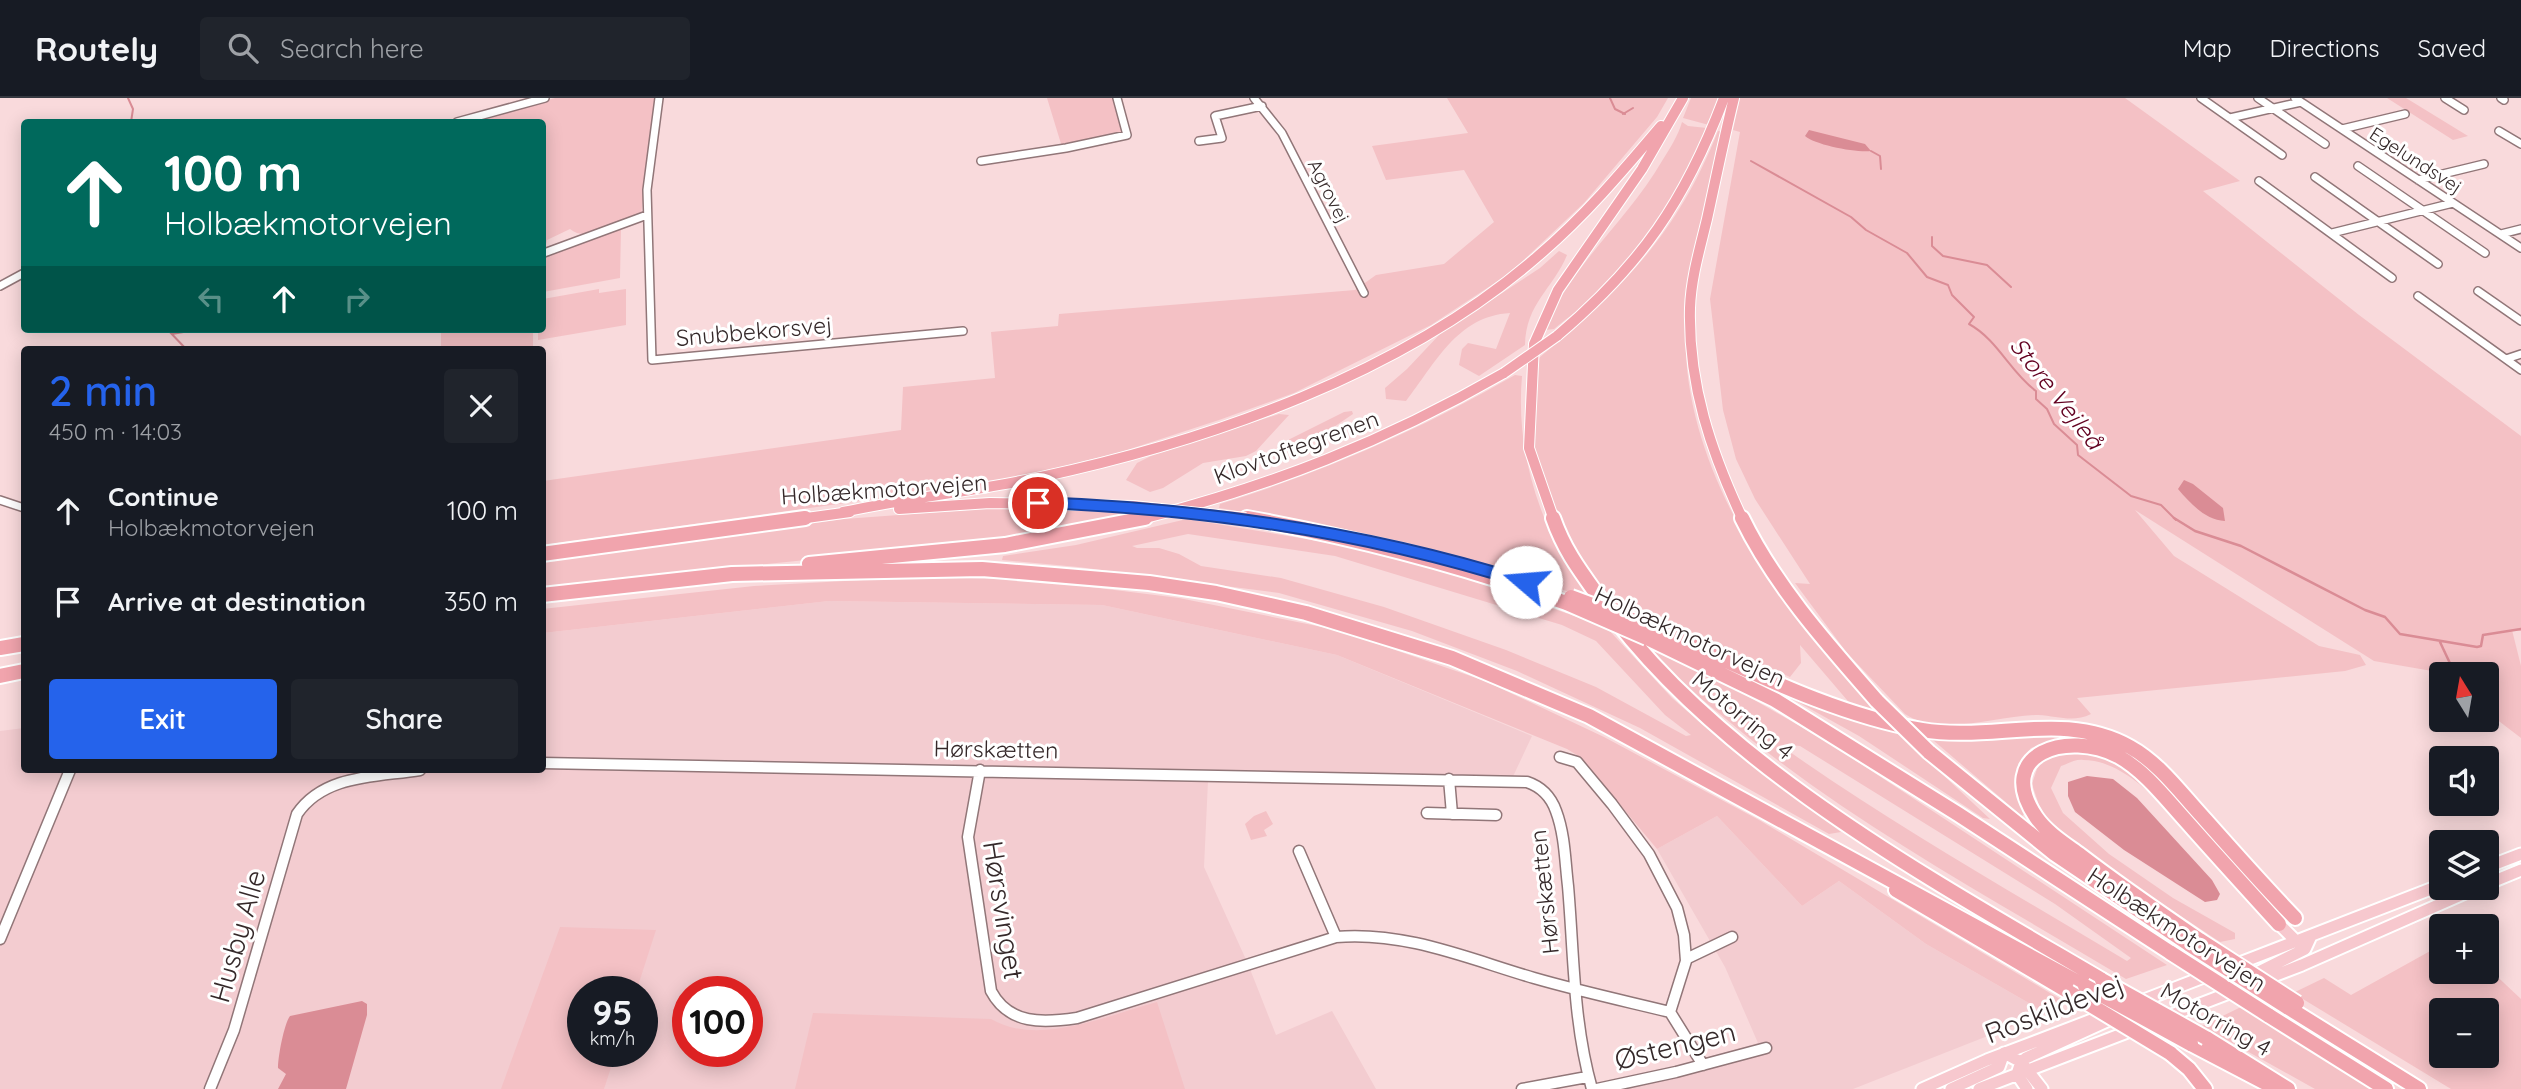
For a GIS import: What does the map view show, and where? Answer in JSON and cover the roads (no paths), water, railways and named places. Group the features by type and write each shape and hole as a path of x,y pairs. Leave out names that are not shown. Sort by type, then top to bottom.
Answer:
{"highway":[{"name":"Klovtoftegrenen","path":"732,574 1003,545 1168,513 1262,486 1352,452 1434,414 1504,373 1557,336 1601,298 1651,243 1674,210 1701,159 1724,98"},
{"name":"Motorring 4","path":"1734,98 1696,264 1690,308 1690,359 1697,403 1728,492 1752,538 1807,620 1877,701 1929,752 1998,811 2062,860 2292,1005 2419,1089"},
{"name":"Klovtoftegrenen","path":"843,512 1019,482 1118,459 1238,421 1352,374 1446,324 1542,255 1615,184 1682,100"},
{"name":"Motorring 4","path":"1682,100 1676,118 1557,291 1535,341 1527,396 1529,442 1536,475 1562,540 1591,589 1626,637 1687,701 1747,751 1833,814 2199,1041 2288,1089"},
{"name":"Holbækmotorvejen","path":"546,553 843,512 990,503 1133,506 1245,519 1371,541 1418,554 1570,601 1649,632 1775,700 2386,1089"},
{"path":"546,595 732,574 912,569 1031,572 1149,583 1283,607 1401,640 1526,688 1647,745 2085,986 2199,1041 2277,1089"},
{"path":"1649,632 1882,721 1952,733 2055,725 2078,727 2107,736 2131,747 2162,771 2295,918"},
{"path":"0,648 21,644"},
{"path":"0,676 21,672"},
{"path":"2195,943 2080,858 2035,816 2024,787 2025,773 2030,762 2039,753 2051,747 2075,744 2101,748 2118,755 2148,779 2280,925"},
{"path":"1810,835 1948,922 2170,1053 2189,1069 2205,1089"}],"main road":[{"path":"2499,862 2521,854"},
{"path":"2499,879 2521,870"},
{"name":"Roskildevej","path":"1922,1089 2004,1053 2304,943 2429,890"},
{"name":"Roskildevej","path":"1979,1089 2022,1068 2118,1035 2320,957 2449,900"},
{"path":"2295,918 2304,943"},
{"path":"2280,925 2320,957"},
{"path":"2118,1035 2304,943"},
{"path":"2022,1068 2189,983"},
{"path":"1951,1089 1999,1067 2004,1053 2042,1089"},
{"path":"2022,1068 2027,1089"}],"street":[{"path":"468,119 545,98"},
{"name":"Snubbekorsvej","path":"659,98 647,190 652,360 963,331"},
{"path":"981,160 1066,148 1127,135 1117,98"},
{"name":"Agrovej","path":"1254,98 1282,133 1364,293"},
{"path":"2201,98 2282,155"},
{"path":"2258,98 2325,144"},
{"path":"2445,98 2464,110"},
{"path":"2230,118 2298,100"},
{"name":"Egelundsvej","path":"2298,100 2521,248"},
{"path":"1199,141 1222,138 1215,116 1262,106"},
{"path":"2342,130 2405,114"},
{"path":"2499,131 2521,144"},
{"path":"2418,180 2484,164"},
{"path":"2358,166 2486,253"},
{"path":"2315,177 2438,264"},
{"path":"2259,181 2392,278"},
{"path":"2332,233 2453,203"},
{"path":"546,252 647,215"},
{"path":"2501,234 2521,229"},
{"path":"0,286 21,275"},
{"path":"2478,291 2521,321"},
{"path":"2418,296 2521,370"},
{"path":"2506,359 2521,354"},
{"path":"0,500 21,507"},
{"path":"1560,757 1577,762 1647,850 1665,881 1677,912 1686,959 1670,1012 1703,1065"},
{"name":"Hørskætten","path":"546,763 1449,779 1535,784 1550,797 1562,833 1578,1032 1587,1077 1594,1089"},
{"name":"Hørsvinget","path":"980,770 968,837 991,991 1009,1013 1034,1023 1077,1018 1336,937 1368,934 1401,939 1573,988 1670,1012"},
{"path":"0,939 69,773"},
{"name":"Husby Alle","path":"210,1089 234,1030 294,820 310,797 332,784 401,773"},
{"path":"1449,779 1452,814"},
{"name":"Hørskætten","path":"1427,813 1496,815"},
{"path":"1299,851 1336,937"},
{"path":"1686,959 1732,937"},
{"name":"Østengen","path":"1594,1089 1766,1048"},
{"path":"1522,1089 1587,1077"}],"waterway":[{"path":"128,98 133,109 131,119"},
{"name":"Store Vejleå","path":"1610,98 1615,109 1624,113"},
{"path":"1624,113 1633,108"},
{"path":"1871,151 1880,156 1881,169"},
{"name":"Store Vejleå","path":"1751,161 1851,217 1866,230 1907,253 1927,277 1948,285 1952,295 1974,317 1969,324 1988,339 2036,391 2036,399 2047,409 2054,424 2077,445 2078,455 2131,496 2161,505 2174,518"},
{"path":"1932,237 1932,246 1943,256 1987,265 2011,287"},
{"path":"171,333 183,346"},
{"path":"172,334 178,333"},
{"name":"Store Vejleå","path":"2174,518 2195,531 2241,546 2365,610 2385,617 2400,634 2477,647 2481,646 2483,635 2521,629"},
{"path":"2440,642 2449,662"}]}
